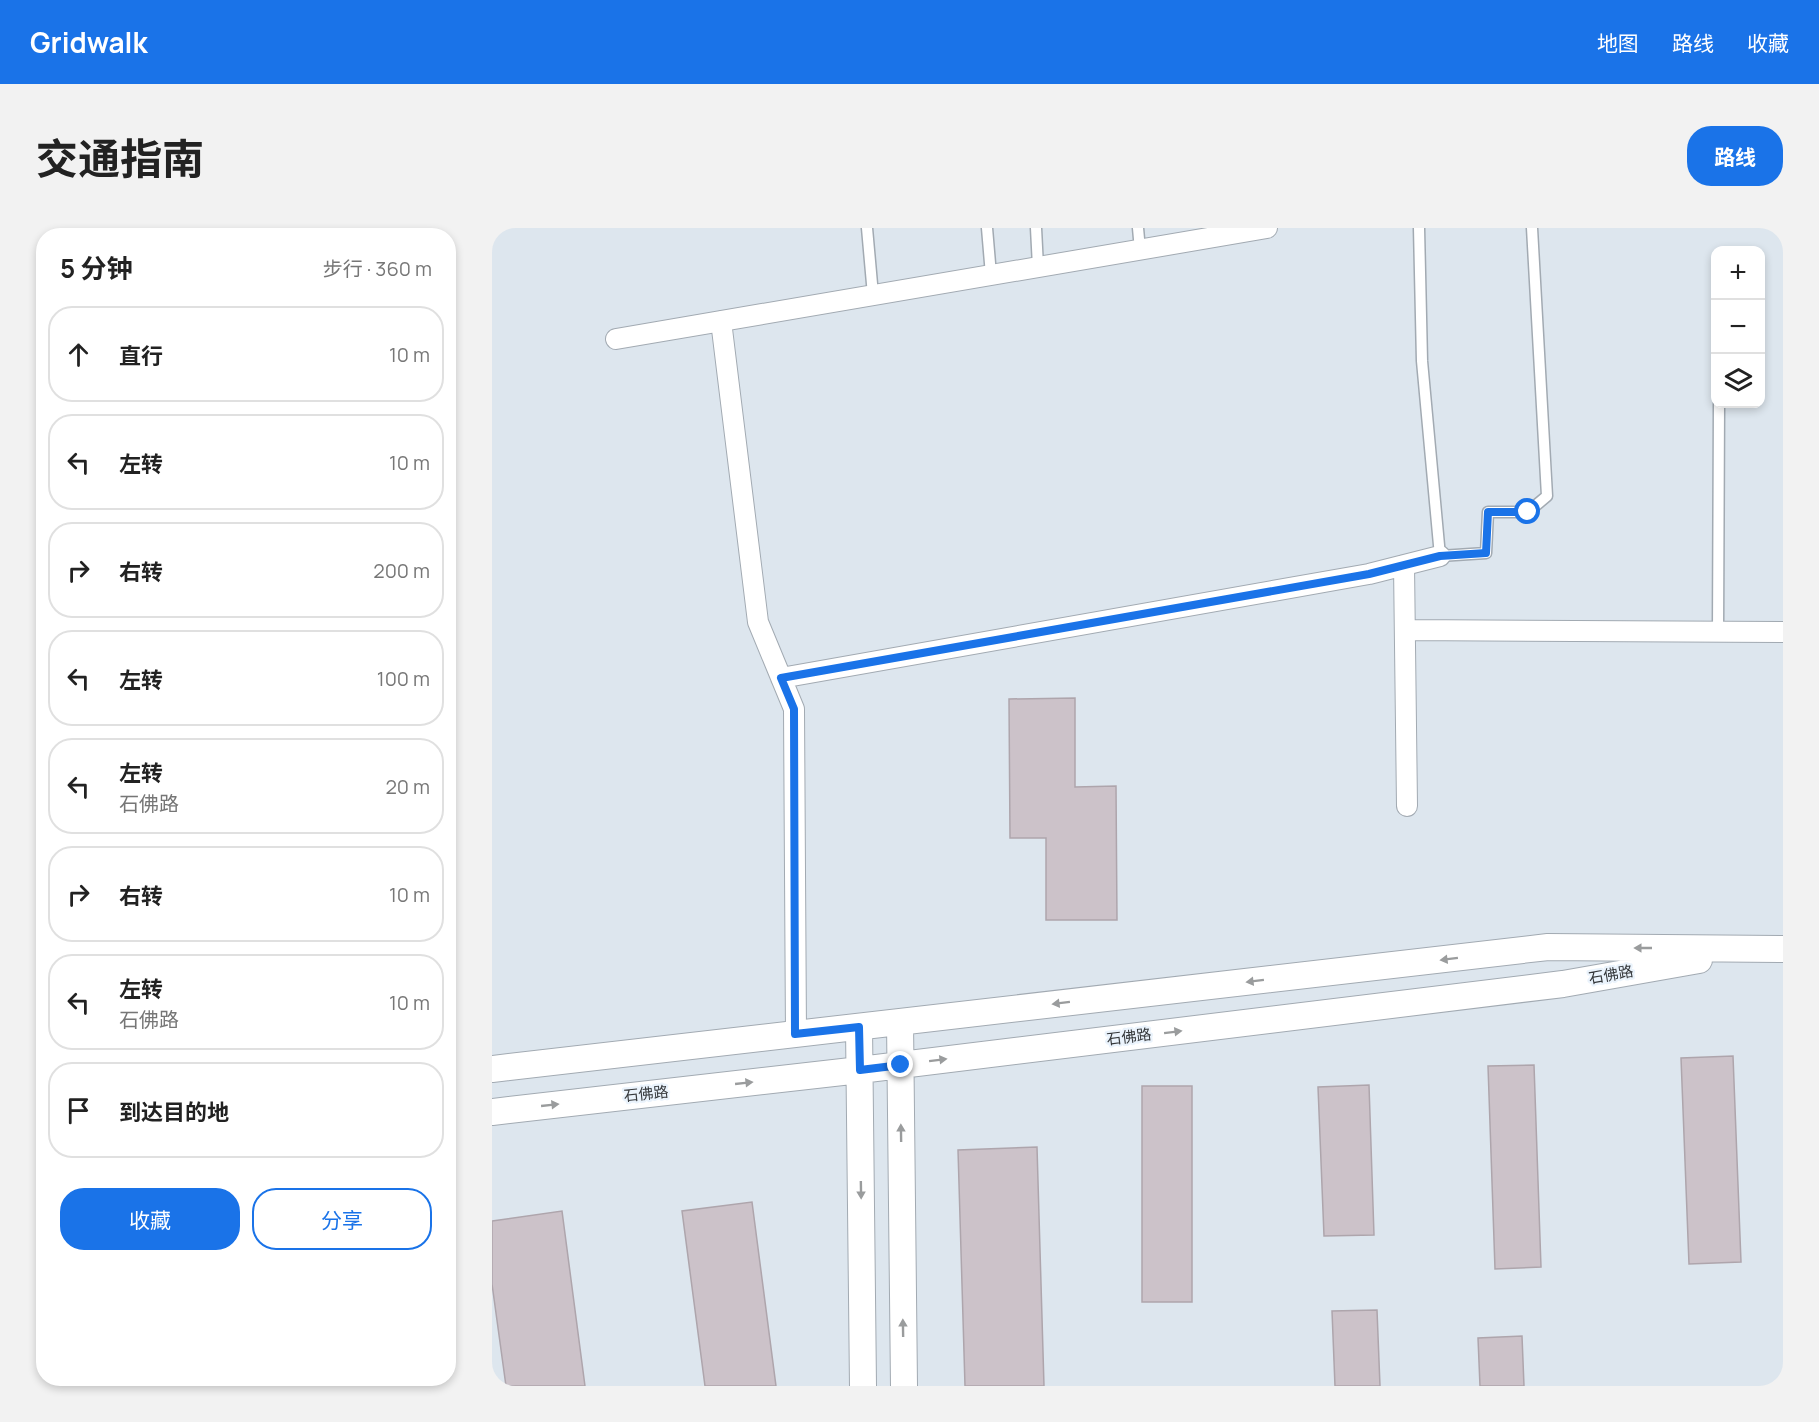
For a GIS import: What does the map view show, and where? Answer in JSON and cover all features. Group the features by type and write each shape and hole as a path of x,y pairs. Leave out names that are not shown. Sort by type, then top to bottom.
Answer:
{"street":[{"path":"616,339 1140,250 1182,235 1267,228"},
{"path":"721,321 758,622 794,709 795,1034"},
{"path":"781,678 1369,574 1440,556"},
{"path":"1404,565 1407,806"},
{"path":"1405,630 1783,632"},
{"name":"石佛路","path":"492,1069 1548,947 1774,949"},
{"name":"石佛路","path":"492,1112 860,1070 1563,984 1774,949"},
{"path":"900,1022 904,1386"},
{"path":"859,1027 863,1386"}],"lane":[{"path":"867,228 873,295"},
{"path":"987,228 991,275"},
{"path":"1036,228 1038,267"},
{"path":"1138,228 1140,250"},
{"path":"1419,228 1422,361 1440,556 1486,553 1488,512 1528,512 1546,496 1532,228"},
{"path":"1718,632 1719,408"}],"building":[{"path":"1075,698 1075,787 1116,786 1117,920 1046,920 1046,838 1010,838 1009,699"},
{"path":"1733,1056 1741,1262 1689,1264 1681,1058"},
{"path":"1534,1065 1541,1267 1495,1269 1488,1066"},
{"path":"1369,1085 1374,1235 1324,1236 1318,1087"},
{"path":"1142,1086 1192,1086 1192,1302 1142,1302"},
{"path":"1037,1147 1044,1386 965,1386 958,1150"},
{"path":"752,1202 776,1386 705,1386 682,1211"},
{"path":"562,1211 585,1386 506,1386 492,1284 492,1221"},
{"path":"1377,1310 1380,1386 1335,1386 1332,1311"},
{"path":"1522,1336 1524,1386 1480,1386 1478,1338"}],"route":[{"path":"901,1065 860,1070 859,1027 795,1034 794,709 781,678 1369,574 1440,556 1486,553 1488,512 1528,512"}]}
